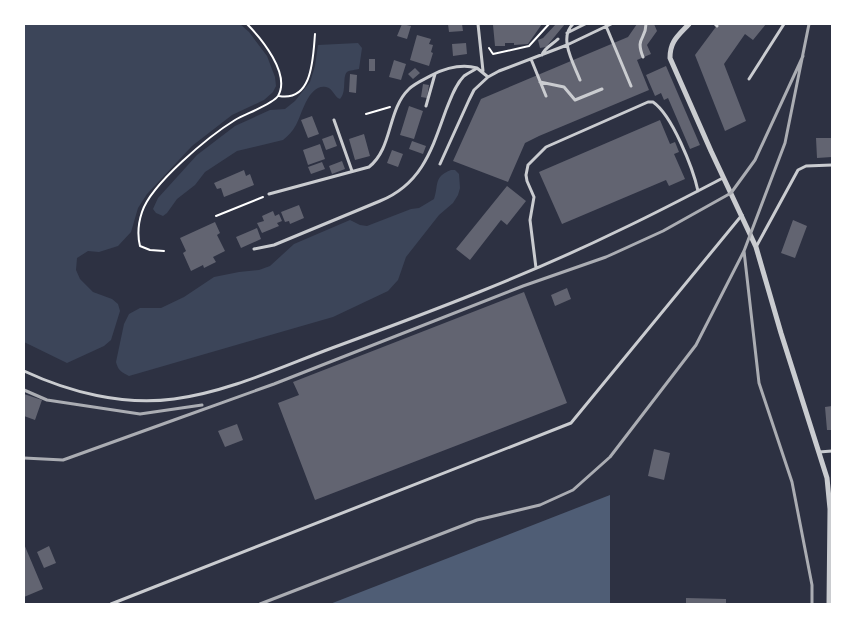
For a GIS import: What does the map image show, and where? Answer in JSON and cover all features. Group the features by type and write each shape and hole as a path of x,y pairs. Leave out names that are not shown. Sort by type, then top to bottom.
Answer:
{"street":[{"path":"689,24 672,43 670,58 756,247 780,333 819,452 830,478 829,604"}],"lane":[{"path":"478,24 483,72"},
{"path":"573,24 566,34 567,45 580,80"},
{"path":"566,34 584,24"},
{"path":"440,164 474,90 488,77 567,45 610,24"},
{"path":"643,57 639,47 646,30 646,24"},
{"path":"749,79 784,24"},
{"path":"606,26 631,86"},
{"path":"542,55 545,49 558,38"},
{"path":"531,59 546,96"},
{"path":"269,194 352,170 369,167 376,160 384,145 397,105 410,87 436,73 459,66 478,68 488,77"},
{"path":"254,249 274,244 388,198 405,188 427,159 458,83 465,75 478,68"},
{"path":"426,106 436,73"},
{"path":"540,82 564,87 575,100 602,89"},
{"path":"536,268 530,220 534,197 526,175 528,165 546,147 653,102 664,113 694,171 698,191"},
{"path":"334,120 352,170"},
{"path":"756,247 798,170 806,166 832,165"},
{"path":"24,371 48,382 130,401 174,399 222,389 416,318 536,268 621,230 724,178"},
{"path":"111,604 571,423 742,215"},
{"path":"819,452 832,452"}],"path":[{"path":"164,251 150,250 140,246 137,235 142,211 150,197 194,150 235,120 269,104 278,96 281,86 277,67 270,53 246,24"},
{"path":"493,54 530,46 548,24"},
{"path":"278,96 287,97 299,91 308,81 313,65 315,34"},
{"path":"366,114 397,105"},
{"path":"216,216 269,194"}],"shaded area":[{"path":"24,24 240,24 249,32 267,56 275,77 276,86 273,92 264,100 232,115 192,146 147,194 138,208 131,232 118,246 99,252 88,251 77,258 76,270 80,279 93,292 112,299 118,304 120,311 111,340 104,346 67,363 24,342"},
{"path":"358,43 362,48 359,69 347,72 340,99 326,87 320,87 315,90 306,101 295,127 283,140 237,151 205,172 195,185 177,199 167,213 163,216 156,213 153,209 158,198 197,155 235,126 270,110 285,109 295,101 310,82 315,66 318,45"},
{"path":"451,170 455,170 459,174 460,188 458,195 453,203 439,215 406,257 398,280 388,291 333,317 129,376 118,367 116,362 124,324 129,314 140,308 161,308 184,297 214,277 259,270 270,266 294,244 350,220 367,226 411,209 419,208 434,199 439,179"},
{"path":"610,495 610,604 330,604"}],"building":[{"path":"402,24 411,26 407,39 397,36"},
{"path":"448,24 462,24 463,31 449,32"},
{"path":"542,24 528,44 514,45 514,43 505,43 505,46 495,46 493,25"},
{"path":"556,24 565,24 546,47 540,48 538,40 543,38"},
{"path":"637,24 654,24 657,31 647,45 651,54 637,60 649,90 525,143 508,182 453,161 481,99 628,37"},
{"path":"718,24 766,24 753,40 745,34 724,64 746,121 725,131 695,55"},
{"path":"417,35 431,39 429,44 433,45 431,52 433,53 429,66 410,60"},
{"path":"466,43 467,54 453,56 452,44"},
{"path":"369,59 375,59 375,71 369,71"},
{"path":"394,60 406,64 401,80 389,77"},
{"path":"666,66 700,145 690,149 668,98 664,100 661,93 655,96 646,75"},
{"path":"415,68 420,73 413,79 408,74"},
{"path":"350,74 357,75 356,93 349,92"},
{"path":"423,84 429,85 427,98 421,97"},
{"path":"409,106 423,111 414,139 400,135"},
{"path":"312,116 319,134 308,138 301,120"},
{"path":"660,120 670,144 675,142 679,152 674,154 685,179 669,186 666,180 562,224 539,172"},
{"path":"364,134 370,156 355,160 349,139"},
{"path":"333,135 337,146 326,150 322,139"},
{"path":"816,138 832,138 832,157 817,158"},
{"path":"412,141 426,146 423,154 409,149"},
{"path":"320,144 325,159 308,165 303,150"},
{"path":"392,150 403,154 398,167 387,163"},
{"path":"342,161 345,169 332,174 329,166"},
{"path":"322,162 325,169 311,174 308,167"},
{"path":"244,170 246,176 250,174 254,185 224,197 221,188 217,189 214,183"},
{"path":"507,186 526,201 507,225 501,220 470,260 456,249"},
{"path":"299,205 304,218 290,224 289,221 285,222 281,212"},
{"path":"273,211 275,216 279,214 282,221 277,223 279,226 262,233 257,223 264,221 262,216"},
{"path":"793,220 807,226 795,258 781,253"},
{"path":"215,222 220,233 217,235 225,251 213,257 216,262 204,268 203,265 191,271 183,253 186,251 180,238"},
{"path":"257,228 261,239 241,248 236,237"},
{"path":"567,288 571,299 555,306 551,295"},
{"path":"524,292 567,403 315,500 278,403 299,395 293,382"},
{"path":"24,394 42,400 35,420 24,416"},
{"path":"832,406 832,430 827,430 825,407"},
{"path":"237,424 243,440 225,447 218,431"},
{"path":"654,449 670,453 664,480 648,476"},
{"path":"24,544 43,589 24,597"},
{"path":"49,546 56,563 44,568 37,552"},
{"path":"686,598 726,599 726,604 686,604"}],"railway":[{"path":"260,604 477,520 540,505 573,490 610,457 696,345 744,251 785,143 809,24"},
{"path":"24,458 63,460 274,384 523,286 606,257 663,231 731,193 755,160 803,56"},
{"path":"744,251 759,383 792,482 812,585 812,604"},
{"path":"24,390 47,400 140,414 202,405"}]}
